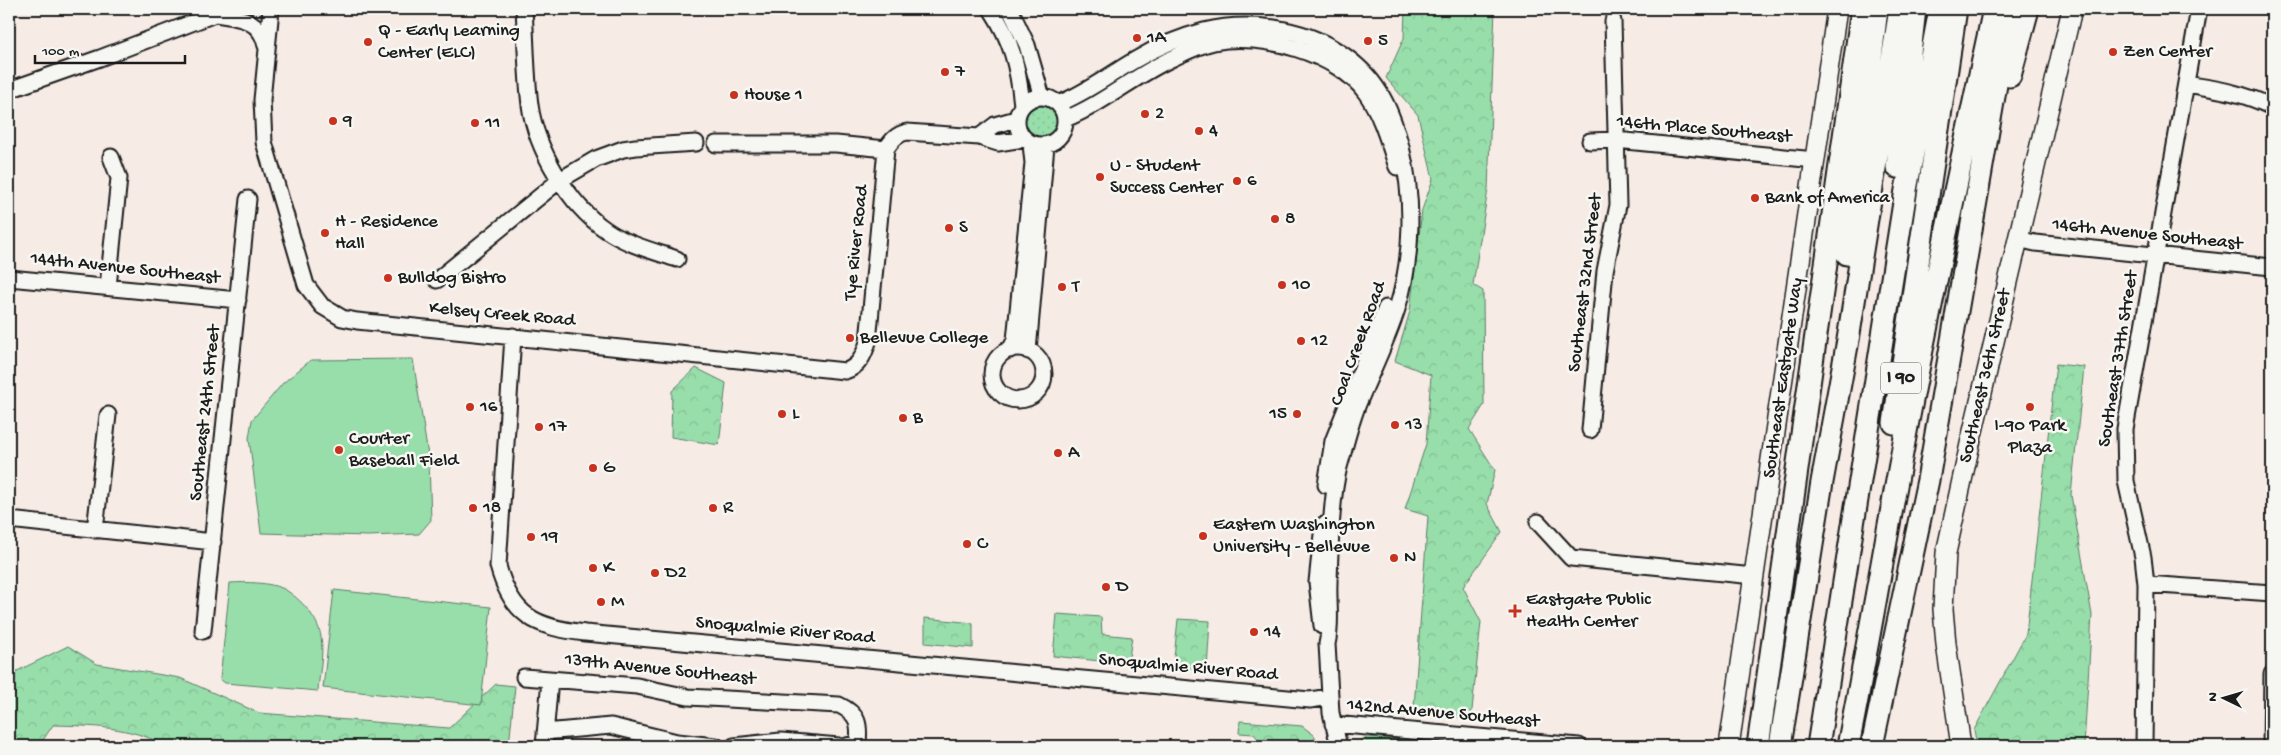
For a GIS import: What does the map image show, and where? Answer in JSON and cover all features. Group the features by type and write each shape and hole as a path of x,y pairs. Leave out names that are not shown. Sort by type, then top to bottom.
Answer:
{"highway":[{"path":"1758,746 1862,9"},
{"path":"1848,340 1844,286 1877,9"},
{"path":"1780,746 1824,472 1848,340 1900,9"},
{"path":"1812,741 1892,217 1916,9"},
{"path":"1812,741 1905,200 1940,9"},
{"name":"I 90","path":"1842,746 1912,306 1956,9"},
{"path":"1848,746 1871,634 1896,481 1994,9"},
{"path":"1872,746 1928,480 2009,9"},
{"path":"1980,185 2028,9"}],"main road":[{"name":"Southeast Eastgate Way","path":"1729,746 1837,9"},
{"name":"Southeast 36th Street","path":"1961,746 1946,644 1943,578 1952,520 2072,9"}],"street":[{"path":"9,90 228,9"},
{"path":"267,49 271,9"},
{"path":"524,9 530,105 534,124 560,180 588,216 607,231 642,247 677,259"},
{"path":"990,9 1000,23 1014,55 1019,112 1017,127 1034,143 1028,350"},
{"path":"1010,9 1027,45 1042,97"},
{"name":"Southeast 37th Street","path":"2144,746 2146,584 2143,557 2126,481 2125,429 2198,9"},
{"path":"213,14 243,18 250,22 259,29 267,49"},
{"name":"Southeast 32nd Street","path":"1590,430 1605,271 1618,206 1613,21"},
{"name":"Coal Creek Road","path":"1058,104 1077,97 1138,58 1171,43 1203,31 1247,28 1281,29 1300,33 1332,48 1369,76 1388,106 1407,172 1410,225 1407,261 1397,308 1358,406 1339,469 1330,565 1330,632 1327,644"},
{"name":"Coal Creek Road","path":"1065,119 1085,111 1150,69 1172,58 1213,42 1227,40 1264,42 1288,46 1343,70 1367,95 1378,116 1398,172 1401,199 1399,248 1388,305 1349,398 1334,441 1329,467 1317,582 1323,633 1327,644 1333,724"},
{"name":"Kelsey Creek Road","path":"267,49 262,116 264,142 300,270 306,284 322,306 342,318 838,370"},
{"path":"2186,84 2234,92 2255,98 2272,107"},
{"path":"716,144 836,144 886,148 897,136 907,132 980,137 998,143 1034,143 1060,135 1065,119 1058,104 1042,97 1035,98 1019,112 995,125 980,137"},
{"name":"146th Place Southeast","path":"1590,141 1616,140 1815,160"},
{"path":"437,280 560,180 596,159 623,149 696,143"},
{"path":"1010,350 1015,340 1034,143"},
{"name":"Tye River Road","path":"838,370 852,369 858,364 864,355 868,342 886,148"},
{"path":"108,287 119,178 111,157"},
{"name":"Southeast 24th Street","path":"203,631 248,200"},
{"name":"146th Avenue Southeast","path":"2018,239 2035,243 2272,267"},
{"name":"144th Avenue Southeast","path":"9,278 238,300"},
{"name":"Snoqualmie River Road","path":"514,336 498,566 502,581 512,599 535,621 556,629 658,640 1310,700 1330,697"},
{"path":"1019,348 1028,350 1042,364 1044,380 1041,387 1030,398 1015,400 1006,398 994,384 992,375 998,357 1010,350 1019,348"},
{"path":"95,530 108,415"},
{"path":"9,520 213,542"},
{"path":"1538,522 1571,558 1754,576"},
{"path":"2146,584 2272,593"},
{"path":"2271,746 2272,674"},
{"name":"139th Avenue Southeast","path":"524,677 637,686 688,697 839,705 850,710 860,726 859,745"},
{"name":"139th Avenue Southeast","path":"550,680 544,739 611,726 676,744 716,746"},
{"path":"1333,724 1338,746"},
{"name":"142nd Avenue Southeast","path":"1333,724 1579,746"},
{"path":"734,746 781,741 804,745 839,746"}],"green space":[{"path":"1405,9 1495,9 1488,189 1473,285 1483,291 1484,405 1469,429 1495,470 1487,504 1502,532 1463,587 1481,622 1471,720 1414,707 1428,516 1405,509 1426,444 1431,375 1395,361 1410,311 1422,210 1433,179 1418,115 1386,78 1404,38"},
{"path":"1041,106 1047,107 1052,111 1056,116 1056,128 1052,133 1047,137 1041,138 1035,137 1030,133 1026,128 1025,122 1026,116 1030,111 1035,107"},
{"name":"Courter Baseball Field","path":"413,359 429,462 431,520 419,534 368,536 261,533 249,438 252,420 283,383 311,360"},
{"path":"2056,364 2084,367 2071,495 2092,615 2084,746 1977,746 1974,730 2026,634"},
{"path":"696,368 726,383 719,445 671,437 672,391"},
{"path":"230,583 258,583 284,589 302,603 313,616 317,623 322,644 318,691 225,683 220,679"},
{"path":"334,590 491,607 481,705 323,688"},
{"path":"1057,614 1101,617 1102,634 1132,637 1128,664 1053,656"},
{"path":"925,618 973,623 973,648 925,643"},
{"path":"1178,619 1210,621 1207,670 1173,667"},
{"path":"68,646 97,664 180,678 259,713 449,728 496,684 515,686 509,746 165,746 139,734 110,728 53,725 39,746 9,746 9,675"},
{"path":"1240,721 1302,726 1314,735 1319,746 1264,746 1254,734 1239,733"},
{"path":"1368,737 1441,743 1446,746 1355,746"}],"place":[{"name":"1A","path":"1137,38"},
{"name":"5","path":"1368,41"},
{"name":"Q - Early Learning Center (ELC)","path":"368,42"},
{"name":"Zen Center","path":"2113,52"},
{"name":"7","path":"945,72"},
{"name":"House 1","path":"734,95"},
{"name":"2","path":"1145,114"},
{"name":"9","path":"333,121"},
{"name":"11","path":"475,123"},
{"name":"4","path":"1199,131"},
{"name":"U - Student Success Center","path":"1100,177"},
{"name":"6","path":"1237,181"},
{"name":"Bank of America","path":"1755,198"},
{"name":"8","path":"1275,219"},
{"name":"S","path":"949,228"},
{"name":"H - Residence Hall","path":"325,233"},
{"name":"Bulldog Bistro","path":"388,278"},
{"name":"10","path":"1282,285"},
{"name":"T","path":"1062,287"},
{"name":"Bellevue College","path":"850,338"},
{"name":"12","path":"1301,341"},
{"name":"16","path":"470,407"},
{"name":"I-90 Park Plaza","path":"2030,407"},
{"name":"L","path":"782,414"},
{"name":"15","path":"1297,414"},
{"name":"B","path":"903,418"},
{"name":"13","path":"1395,425"},
{"name":"17","path":"539,427"},
{"name":"Courter Baseball Field","path":"339,450"},
{"name":"A","path":"1058,453"},
{"name":"G","path":"593,468"},
{"name":"18","path":"473,508"},
{"name":"R","path":"713,508"},
{"name":"Eastern Washington University - Bellevue","path":"1203,536"},
{"name":"19","path":"531,537"},
{"name":"C","path":"967,544"},
{"name":"N","path":"1394,558"},
{"name":"K","path":"593,568"},
{"name":"D2","path":"655,573"},
{"name":"D","path":"1106,587"},
{"name":"M","path":"601,602"},
{"name":"Eastgate Public Health Center","path":"1515,611"},
{"name":"14","path":"1254,632"}]}
